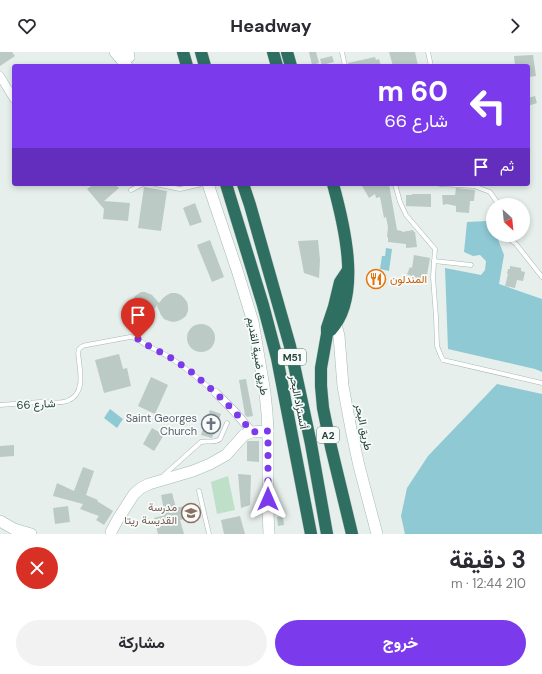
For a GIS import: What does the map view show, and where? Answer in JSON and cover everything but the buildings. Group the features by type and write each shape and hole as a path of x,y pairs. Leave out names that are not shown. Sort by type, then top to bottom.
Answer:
{"highway":[{"path":"182,52 186,64"},
{"path":"201,52 204,64"},
{"path":"273,52 276,64"},
{"path":"287,52 290,64"},
{"name":"أتستراد البحر","path":"227,186 263,304 277,358 311,534"},
{"name":"أتستراد البحر","path":"244,186 290,346 327,534"},
{"name":"A2","path":"334,186 347,246 348,286 341,296 340,315 333,322 327,334 320,386 331,447 352,534"},
{"path":"303,534 308,519"}],"street":[{"path":"115,52 129,59"},
{"path":"0,76 12,96"},
{"path":"0,88 9,91"},
{"name":"طريق ضبية القديم","path":"209,186 253,322 265,393 268,431 267,493 269,534"},
{"name":"طريق البحر","path":"333,322 339,336 343,386 351,430 377,534"},
{"name":"شارع 66","path":"216,393 252,432"},
{"path":"113,533 118,520 134,494 141,488 210,464 226,455 244,435 252,432 268,431"},
{"path":"0,521 14,529 31,534"}],"lane":[{"path":"342,52 345,64"},
{"path":"428,52 431,64"},
{"path":"131,190 139,186"},
{"path":"165,186 180,189 194,186"},
{"path":"396,186 400,202 406,215 435,249 433,276 437,346 443,360 542,383"},
{"path":"474,186 490,192 494,198"},
{"path":"513,242 542,277"},
{"path":"434,261 471,265"},
{"name":"شارع 66","path":"0,406 41,402 63,402 74,398 81,384 78,355 79,350 87,344 130,337 138,339 168,356 189,370 216,393"},
{"path":"157,482 201,442 218,441 227,423"},
{"path":"199,491 209,534"}],"green space":[{"path":"228,476 235,510 217,514 211,482"}],"water":[{"path":"486,221 486,242 499,242 504,255 499,284 542,299 542,372 535,369 448,349 445,268 481,275 485,270 486,261 480,255 473,256 464,252 467,222"},
{"path":"386,248 392,249 389,271 380,269 382,256 385,256"},
{"path":"497,384 542,394 542,534 405,534 401,516 407,488 428,456"},
{"path":"110,409 123,419 117,428 104,418"}],"place":[{"name":"المندلون","path":"376,279"},
{"name":"Saint Georges Church","path":"211,424"},
{"name":"مدرسة القديسة ريتا","path":"191,513"}],"route":[{"path":"138,339 189,370 216,393 252,432 268,431 268,499"}]}
